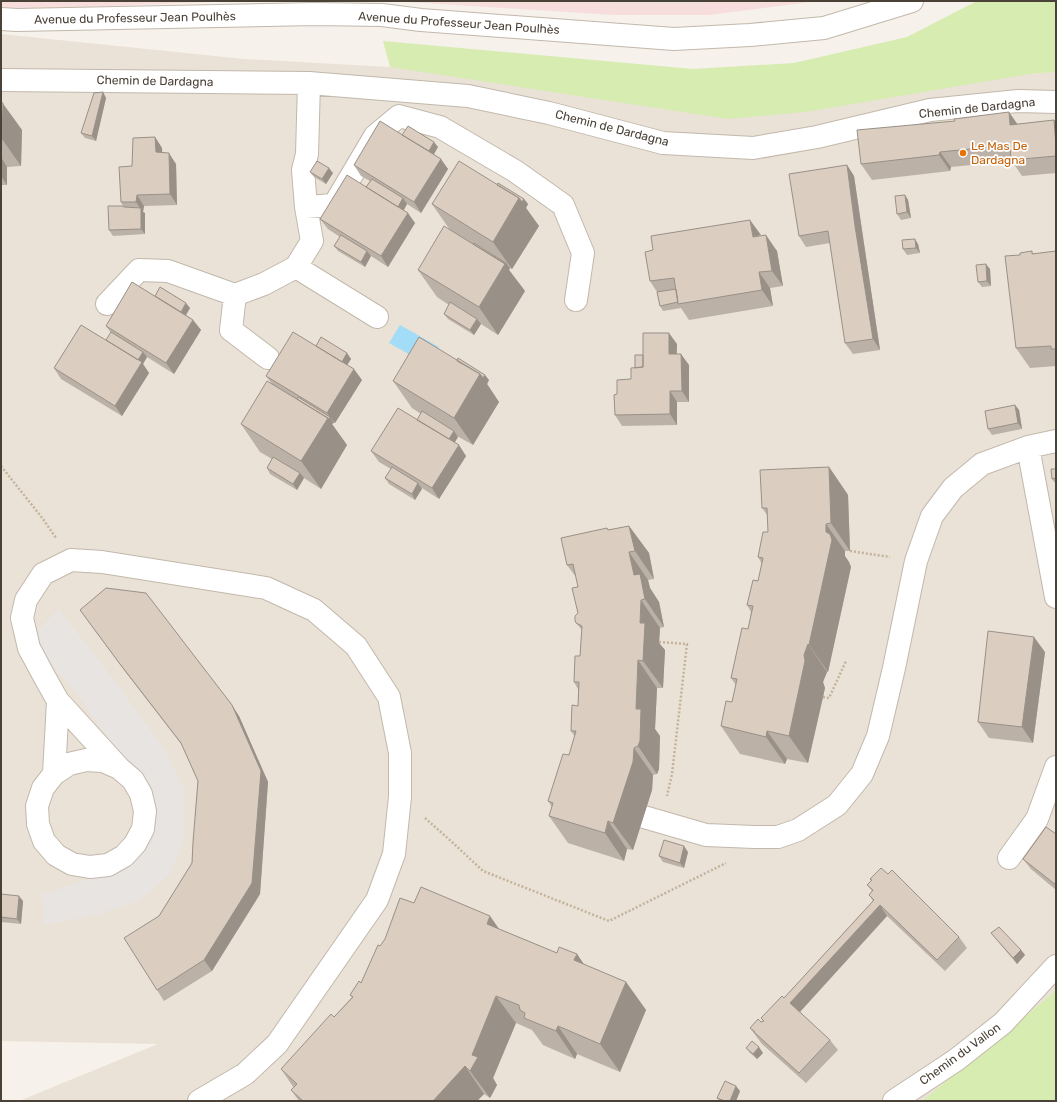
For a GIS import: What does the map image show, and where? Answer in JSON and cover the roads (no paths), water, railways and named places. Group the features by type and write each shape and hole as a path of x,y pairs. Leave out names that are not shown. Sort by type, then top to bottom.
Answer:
{"street":[{"name":"Avenue du Professeur Jean Poulhès","path":"1,19 25,20 315,14 382,15 421,20 674,39 750,35 824,28 912,1"},
{"name":"Chemin de Dardagna","path":"1,80 309,83 468,96 549,113 663,143 753,148 818,137 930,110 1018,101 1056,102"},
{"path":"107,304 139,270 168,271 235,295 264,284 296,267 312,241 306,207 303,170 307,154 309,83"},
{"path":"306,207 334,205 375,136 399,116 440,126 516,171 563,205 583,253 576,300"},
{"path":"296,267 377,317"},
{"path":"235,295 231,330 268,358"},
{"path":"644,817 706,835 754,838 778,837 798,830 837,805 862,774 878,736 894,668 916,561 932,516 953,488 982,464 1028,447 1056,441"},
{"path":"1028,447 1056,597"},
{"path":"119,768 104,762 86,760 69,764 54,774 43,788 37,806 38,824 44,841 56,855 72,864 90,867 108,865 124,856 135,844 143,828 145,811 141,794 132,780 119,768 58,701 29,648 22,618 26,600 43,574 71,560 102,562 266,588 314,610 356,646 389,697 400,753 400,797 394,854 377,900 277,1044 245,1074 199,1101"},
{"path":"54,774 58,701"},
{"path":"1009,858 1037,819 1056,767"},
{"name":"Chemin du Vallon","path":"894,1101 956,1060 1003,1023 1056,966"}],"water":[{"path":"400,325 439,347 428,365 389,343"}],"place":[{"name":"Le Mas De Dardagna","path":"963,153"}]}
